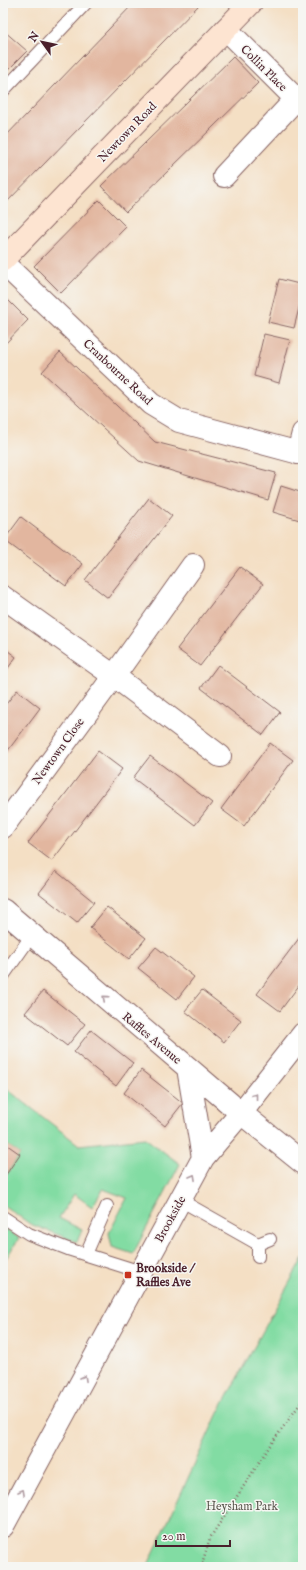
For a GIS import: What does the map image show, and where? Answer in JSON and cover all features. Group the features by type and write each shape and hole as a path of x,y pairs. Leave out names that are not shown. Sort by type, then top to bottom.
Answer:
{"main road":[{"name":"Newtown Road","path":"3,260 251,3"}],"street":[{"name":"Collin Place","path":"224,176 296,99 226,30"},
{"name":"Cranbourne Road","path":"3,263 151,404 179,421 301,447"},
{"name":"Newtown Close","path":"3,826 114,676 193,565"},
{"path":"3,598 114,676 220,756"},
{"name":"Raffles Avenue","path":"3,910 241,1113 303,1163"},
{"name":"Brookside","path":"3,1525 203,1158 241,1113 303,1034"},
{"path":"188,1068 203,1158"}],"lane":[{"path":"3,91 86,3"},
{"path":"3,976 32,935"},
{"path":"180,1200 258,1244"},
{"path":"86,1254 107,1206"},
{"path":"3,1217 29,1234 141,1272"},
{"path":"258,1244 270,1239"},
{"path":"258,1244 258,1257"}],"path":[{"path":"201,1567 210,1538 273,1441 303,1400"}],"green space":[{"path":"3,1086 79,1145 145,1138 180,1164 133,1254 112,1247 109,1233 127,1198 103,1189 92,1207 74,1194 59,1218 82,1230 77,1242 30,1224 3,1205 3,1179 20,1154 3,1142"},
{"path":"3,1227 19,1238 3,1263"},
{"name":"Heysham Park","path":"303,1258 303,1567 147,1567 218,1413"}],"building":[{"path":"134,3 201,3 3,206 3,139"},
{"path":"3,30 27,51 6,72 3,69"},
{"path":"233,57 258,83 126,212 101,186"},
{"path":"99,200 126,227 61,293 34,266"},
{"path":"279,279 303,285 303,292 294,328 268,322"},
{"path":"3,295 28,320 3,346"},
{"path":"264,334 290,340 279,383 254,376"},
{"path":"60,352 155,442 276,473 268,500 139,461 42,372"},
{"path":"281,486 303,493 303,521 273,512"},
{"path":"149,498 172,516 108,598 85,580"},
{"path":"21,517 83,564 66,586 4,540"},
{"path":"240,567 263,584 200,666 177,649"},
{"path":"3,647 16,657 3,675"},
{"path":"218,665 280,712 263,735 201,688"},
{"path":"17,690 40,708 3,757 3,708"},
{"path":"270,743 293,760 244,826 221,809"},
{"path":"98,751 122,769 52,861 28,843"},
{"path":"150,756 212,803 195,825 133,778"},
{"path":"56,871 94,902 77,923 39,893"},
{"path":"107,907 146,938 129,959 90,928"},
{"path":"303,933 303,980 280,1011 257,994"},
{"path":"156,947 194,977 177,999 138,968"},
{"path":"202,990 241,1020 224,1042 185,1011"},
{"path":"43,991 85,1024 67,1046 25,1013"},
{"path":"91,1030 133,1063 116,1086 74,1052"},
{"path":"141,1070 183,1103 165,1126 124,1093"},
{"path":"3,1142 20,1154 3,1179"}],"place":[{"name":"Brookside / Raffles Ave","path":"128,1275"}]}
